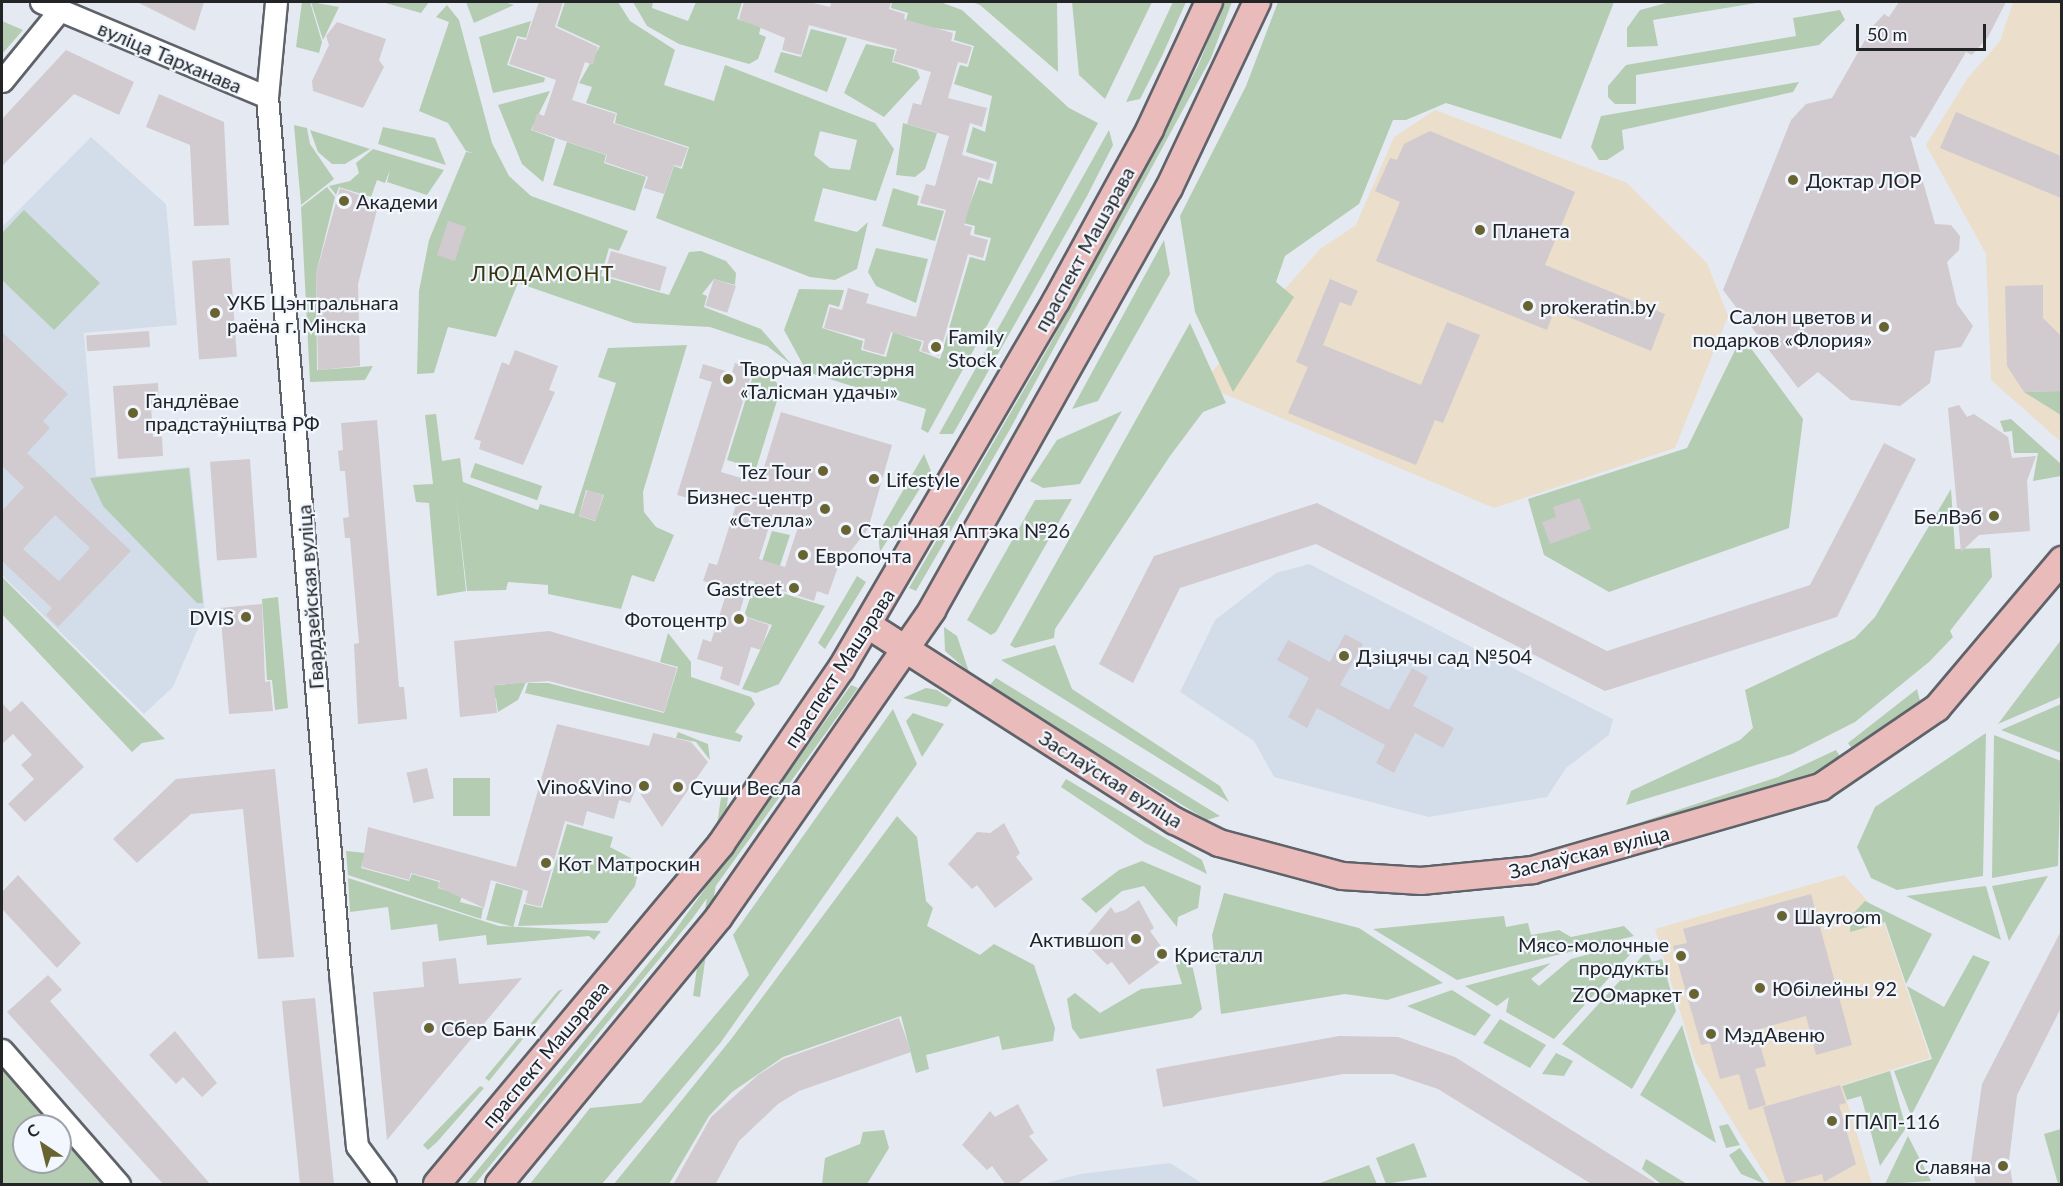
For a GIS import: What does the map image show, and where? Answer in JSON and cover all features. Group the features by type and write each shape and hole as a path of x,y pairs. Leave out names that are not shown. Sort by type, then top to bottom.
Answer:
{"main road":[{"name":"праспект Машэрава","path":"437,1185 721,844 868,625 1062,291 1150,129 1209,2"},
{"path":"499,1185 719,917 906,650 1043,419 1169,189 1257,2"},
{"name":"Заслаўская вуліца","path":"868,625 1167,816 1219,843 1342,876 1383,882 1448,879 1533,870 1821,787 1937,708 2061,560"}],"street":[{"name":"вуліца Тарханава","path":"40,2 267,97"},
{"name":"Гвардзейская вуліца","path":"276,2 267,97 355,1133 367,1163 385,1185"},
{"path":"2,81 60,10"},
{"path":"2,1050 117,1183"}],"shaded area":[{"path":"2013,2 2061,2 2061,442 1991,380 1986,254 1926,145 1967,79 2000,41"},
{"path":"1435,110 1627,183 1707,263 1728,316 1675,448 1494,508 1201,384 1320,249 1356,225 1394,137"},
{"path":"91,137 166,204 177,325 84,333 96,476 190,467 205,612 173,687 144,714 2,575 2,227"},
{"name":"Дзіцячы сад №504","path":"1309,564 1613,719 1609,735 1566,768 1547,797 1429,817 1274,777 1254,741 1180,692 1215,620 1276,573"},
{"path":"1844,875 1882,917 1930,1058 1842,1085 1872,1184 1771,1184 1695,1061 1655,929"},
{"path":"1170,1163 1203,1184 1043,1184 1080,1174"}],"green space":[{"path":"302,2 310,2 322,42 319,53 296,47"},
{"path":"311,2 339,7 323,40"},
{"path":"382,2 429,2 421,13"},
{"path":"466,2 504,2 514,5 474,23"},
{"path":"565,2 618,2 630,21 675,50 664,85 714,101 725,65 875,123 894,149 876,201 823,188 814,221 857,232 868,222 857,269 835,280 810,277 656,218 674,166 682,169 689,147 615,123 617,113 586,103 592,87 579,83 600,46 557,26","holes":["820,131 857,140 850,170 830,168 814,155"]},
{"path":"633,2 653,2 652,8 688,21 696,2 742,2 737,19 761,26 759,34 766,37 758,59 749,64 679,44 647,26"},
{"path":"892,2 940,2 962,10 1069,108 1098,123 928,433 921,429 926,409 807,372 784,330 799,289 844,290 839,307 829,304 822,328 863,341 861,350 886,357 893,332 922,342 919,351 940,359 970,257 985,261 991,238 974,234 975,226 963,223 979,180 992,184 997,162 966,152 973,127 985,132 992,96 954,84 960,65 968,67 974,46 954,40 956,31 905,24 908,13 891,8"},
{"path":"972,2 1057,2 1058,72 980,5"},
{"path":"1072,2 1152,2 1105,99 1079,75"},
{"path":"1173,2 1186,2 1162,56 1140,99 1126,102"},
{"path":"1224,2 1232,2 1211,58 1009,431 916,591 909,588 1048,348 1198,66"},
{"path":"1278,2 1614,2 1561,139 1446,103 1406,120 1393,120 1359,204 1285,256 1276,282 1294,297 1233,392 1195,312 1180,216 1246,86"},
{"path":"1670,2 1762,2 1653,20 1658,46 1627,47 1627,28 1640,10"},
{"path":"447,5 459,20 492,143 509,176 531,196 628,231 619,251 609,248 601,276 669,295 689,252 701,251 726,261 736,273 735,285 714,279 702,294 707,296 704,307 761,329 792,365 767,346 710,327 634,323 518,283 496,337 448,327 434,373 417,374 419,291 429,240 466,152 474,153 466,151 448,123 419,111 449,22 436,17"},
{"path":"1840,10 1845,20 1819,45 1636,75 1636,104 1615,104 1608,97 1608,86 1626,65 1796,36 1793,18"},
{"path":"2,21 23,30 2,54"},
{"path":"531,21 526,38 517,36 507,65 545,78 544,82 493,93 479,37"},
{"path":"811,29 847,38 827,92 774,72 781,52 801,57"},
{"path":"866,44 895,50 892,62 917,70 920,78 884,117 844,93"},
{"path":"1799,82 1793,92 1622,130 1624,149 1607,160 1599,160 1591,147 1601,116"},
{"path":"550,91 531,130 555,139 543,182 522,164 498,105"},
{"path":"903,123 937,133 925,169 915,177 896,175"},
{"path":"294,125 307,128 310,144 334,179 301,205"},
{"path":"383,127 435,138 446,165 378,144"},
{"path":"310,130 370,149 345,164 332,164 318,152"},
{"path":"1109,130 1113,145 1087,196 953,434 939,434"},
{"path":"567,142 606,155 604,163 646,177 635,211 553,185"},
{"path":"373,149 444,170 427,195 387,182 390,170 385,183 377,180 371,197 339,187 336,195 329,186 350,181 359,173 356,163"},
{"path":"327,187 335,197 316,274 317,370 373,366 365,380 310,382 301,207"},
{"path":"893,188 919,196 917,205 944,211 935,241 882,226"},
{"path":"24,210 100,283 54,330 2,280 2,233"},
{"path":"1164,240 1170,274 1098,401 1072,409"},
{"path":"876,248 928,259 916,303 876,286 868,272"},
{"path":"1190,323 1226,403 1203,412 1170,456 1055,629 1054,638 1015,648 1010,645"},
{"path":"1742,336 1803,419 1789,528 1609,592 1544,555 1528,499 1687,448"},
{"path":"687,345 643,492 644,512 656,527 674,535 654,582 632,575 621,609 548,594 548,585 508,582 506,590 467,591 456,496 466,591 437,596 429,503 416,502 413,485 433,484 425,415 436,414 442,461 460,458 463,482 538,510 540,504 574,514 616,383 598,377 608,348","holes":["586,490 604,495 595,521 579,516"]},
{"path":"756,366 775,379 780,391 756,469 727,460"},
{"path":"2061,391 2061,415 2024,392"},
{"path":"1122,411 1080,484 1043,488 1030,481 1057,440"},
{"path":"2011,419 2061,464 2061,476 2033,481 2038,453 2014,453 2012,431 2004,432 2000,421"},
{"path":"924,454 931,471 880,552 878,534"},
{"path":"475,463 542,486 537,500 470,477"},
{"path":"189,468 203,603 197,603 103,506 90,478"},
{"path":"1951,489 1955,549 1990,548 1992,577 1950,631 1953,637 1929,662 1855,722 1792,754 1626,805 1631,791 1740,740 1753,728 1745,690 1855,638 1875,617"},
{"path":"1072,499 996,632 991,635 967,620 1035,500"},
{"path":"772,531 790,535 772,590 825,606 779,684 756,693 742,689 772,625 744,616"},
{"path":"857,576 866,582 825,649 818,643"},
{"path":"2,577 165,739 142,743 132,752 2,614"},
{"path":"278,597 288,708 275,710 272,680 267,680 262,599"},
{"path":"944,627 957,636 969,672 945,651"},
{"path":"668,633 691,662 691,677 751,697 755,704 735,732 743,736 740,742 525,693 528,683 548,683 664,713 678,667 660,662"},
{"path":"2061,640 2061,697 1998,724"},
{"path":"1055,645 1072,689 1220,786 1229,802 1001,660"},
{"path":"996,678 1220,816 1207,820 988,687"},
{"path":"526,682 518,700 498,712 496,698 459,702 459,689"},
{"path":"851,685 858,688 692,919 475,1184 466,1184 671,936"},
{"path":"926,688 937,690 952,700 947,707 903,698"},
{"path":"1917,689 1921,705 1855,753 1848,743"},
{"path":"2061,704 2061,753 2001,730"},
{"path":"893,709 917,764 721,1042 602,1184 530,1184 590,1108 641,1103 749,975 733,935"},
{"path":"913,713 944,724 922,757 906,721"},
{"path":"678,732 708,744 710,760 696,742 676,738"},
{"path":"1986,733 1983,876 1897,890 1871,878 1857,847 1875,807"},
{"path":"1994,735 2061,761 2058,866 1992,878"},
{"path":"1836,750 1843,761 1811,778 1625,834 1620,829 1778,777"},
{"path":"453,778 490,778 490,816 453,816"},
{"path":"1066,779 1202,860 1207,874 1145,843 1061,787"},
{"path":"722,790 729,791 700,997 693,996"},
{"path":"897,816 917,837 926,901 933,908 927,926 980,955 994,944 1034,965 1055,1028 1053,1041 1002,1050 999,1036 926,1055 929,1069 916,1073 901,1016 783,1057 732,1092 709,1116 669,1184 614,1184 732,1038"},
{"path":"567,824 613,837 610,847 640,863 635,886 607,923 518,926 524,904 542,908"},
{"path":"346,851 365,853 361,868 409,881 412,874 439,882 438,888 462,895 460,902 483,908 481,919 348,875"},
{"path":"1142,861 1201,886 1198,908 1178,917 1177,927 1144,886 1122,891 1096,913 1081,899 1119,870"},
{"path":"2048,876 2009,941 1992,886"},
{"path":"348,878 499,926 601,931 594,940 589,936 487,945 486,935 439,941 437,924 391,930 388,907 350,912"},
{"path":"496,883 523,890 513,927 486,920"},
{"path":"1986,886 2001,940 1906,896"},
{"path":"1224,893 1359,928 1443,983 1387,1000 1345,994 1221,1014 1212,935"},
{"path":"1865,901 1932,934 1906,984 1885,922 1850,932 1851,916"},
{"path":"1504,916 1506,927 1528,923 1531,935 1559,930 1571,937 1624,926 1634,936 1457,980 1373,929"},
{"path":"1644,939 1554,1039 1506,1012 1509,997 1497,1006 1465,986 1551,963 1531,979 1539,986 1571,959"},
{"path":"1647,951 1652,962 1662,959 1676,1011 1632,1089 1562,1044"},
{"path":"1973,955 1990,962 1911,1116 1894,1071 1932,1059 1907,986 1944,1007"},
{"path":"1182,956 1191,960 1202,1009 1192,1018 1080,1039 1072,1028 1067,999 1075,993 1100,1013 1141,989 1182,984 1176,965"},
{"path":"563,989 489,1081 485,1078 558,991"},
{"path":"1452,990 1491,1015 1475,1036 1407,1006"},
{"path":"1500,1019 1546,1045 1530,1068 1483,1043"},
{"path":"1682,1025 1716,1143 1640,1095"},
{"path":"1556,1053 1573,1061 1564,1076 1542,1074"},
{"path":"2,1061 50,1114 12,1114 12,1174 72,1174 72,1139 113,1184 2,1184"},
{"path":"1890,1071 1906,1128 1880,1166 1861,1096 1847,1100 1842,1086"},
{"path":"480,1086 484,1088 428,1150 423,1145"},
{"path":"1728,1124 1740,1145 1726,1148 1719,1126"},
{"path":"2061,1129 2061,1184 2058,1184 2044,1134"},
{"path":"884,1130 889,1148 867,1184 822,1184 825,1158 860,1144 863,1132"},
{"path":"1908,1136 1931,1181 1885,1184"},
{"path":"1414,1143 1427,1177 1386,1184 1376,1158"},
{"path":"1740,1148 1765,1184 1741,1174 1729,1155"},
{"path":"1646,1159 1687,1184 1661,1184 1642,1169"},
{"path":"1369,1165 1377,1184 1317,1184"}],"building":[{"path":"137,2 204,2 195,31"},
{"path":"539,2 563,2 555,27 598,47 593,65 585,62 572,100 616,114 613,123 688,148 681,167 674,165 664,194 644,188 648,177 605,162 607,155 532,130 537,113 544,116 556,80 509,64 518,38 526,40"},
{"path":"744,2 809,2 830,7 831,2 891,2 889,9 905,14 904,19 953,33 951,41 972,47 967,64 958,62 948,98 987,108 982,127 970,123 962,155 994,164 989,180 978,177 964,225 972,227 970,235 988,240 983,258 968,254 939,356 921,351 924,341 891,332 884,355 863,349 865,339 824,328 830,307 842,310 848,288 869,294 866,303 916,317 946,210 920,203 926,184 935,186 949,136 907,124 913,103 921,105 931,72 893,61 897,49 809,25 801,55 782,50 785,38 739,19"},
{"path":"1899,2 2006,2 1988,37 1972,55 1966,52 1915,138 1910,136 1935,224 1951,225 1960,236 1959,250 1947,262 1957,304 1973,326 1961,347 1935,351 1930,383 1900,406 1851,400 1818,372 1798,388 1723,290 1791,120 1806,104 1832,98 1873,26 1884,14 1889,17"},
{"path":"337,22 386,39 379,60 384,67 363,108 313,91 312,81 329,45 326,36"},
{"path":"66,50 134,82 119,115 74,94 2,166 2,119"},
{"path":"159,94 224,122 229,225 194,226 190,145 146,127"},
{"path":"1956,112 2061,156 2061,198 1940,148"},
{"path":"1430,131 1575,192 1545,265 1665,314 1651,351 1554,311 1547,330 1376,261 1400,202 1375,191 1390,158 1397,160 1404,144"},
{"path":"340,188 379,202 358,284 360,366 318,370 316,274"},
{"path":"448,221 466,227 455,261 437,255"},
{"path":"611,251 667,267 660,291 604,275"},
{"path":"230,258 237,357 199,359 192,261"},
{"path":"714,279 736,286 727,313 705,306"},
{"path":"1330,279 1358,291 1351,306 1340,302 1323,345 1421,385 1447,322 1480,335 1443,423 1435,420 1416,465 1288,413 1308,367 1296,362"},
{"path":"2043,285 2043,318 2061,336 2061,391 2024,392 2007,366 2005,286"},
{"path":"149,331 150,347 87,351 86,335"},
{"path":"2,332 68,394 43,421 50,428 27,453 131,551 58,627 46,615 52,608 2,561 2,511 24,487 2,466","holes":["55,515 90,548 59,581 23,549"]},
{"path":"515,350 558,366 549,390 555,392 523,465 479,449 481,441 474,439 502,362 509,365"},
{"path":"735,363 753,369 721,472 748,480 750,474 761,477 781,412 892,445 868,529 838,567 828,595 817,591 814,601 749,580 739,615 769,625 761,650 751,647 739,686 720,679 723,667 697,659 703,639 711,642 728,588 703,581 709,563 717,565 737,502 699,490 695,500 677,495 712,382 699,378 703,364 732,373","holes":["773,514 800,521 785,567 759,559"]},
{"name":"Гандлёвае прадстаўніцтва РФ","path":"158,383 159,405 151,406 153,437 162,436 163,456 118,459 113,386"},
{"name":"БелВэб","path":"1959,405 1967,417 1974,414 2008,437 2012,458 2036,456 2027,481 2030,531 1979,535 1961,552 1948,408"},
{"path":"377,420 399,687 404,687 407,719 358,724 354,644 359,643 350,538 345,538 343,518 349,517 345,471 340,471 338,451 343,450 341,423"},
{"path":"1884,443 1916,459 1837,617 1605,691 1316,544 1180,588 1133,683 1099,664 1154,556 1317,503 1607,651 1810,585"},
{"path":"250,459 257,558 217,561 210,462"},
{"path":"587,490 603,495 595,521 579,516"},
{"path":"1580,498 1591,529 1550,544 1542,522 1556,517 1553,507"},
{"path":"262,604 265,682 270,681 273,711 229,714 220,608"},
{"path":"549,631 677,668 664,712 549,681 494,685 497,713 460,717 454,641"},
{"path":"1345,634 1363,644 1340,685 1389,710 1412,668 1428,677 1413,706 1454,728 1443,748 1415,733 1394,773 1376,763 1385,745 1317,708 1307,728 1288,717 1309,678 1277,660 1288,640 1330,662"},
{"path":"22,701 84,767 25,822 8,804 34,779 21,765 32,755 13,734 2,744 2,703 10,712"},
{"path":"557,724 649,746 653,733 691,742 708,762 662,827 636,787 630,803 619,800 614,819 587,811 583,826 565,821 541,907 525,903 528,891 491,880 484,908 438,887 440,881 411,873 409,880 362,867 368,827 516,867"},
{"path":"427,768 434,798 414,803 407,773"},
{"path":"275,769 294,957 258,959 243,809 191,814 137,863 113,839 176,779"},
{"path":"1004,823 1020,853 1016,857 1033,879 995,908 977,885 972,889 948,864 977,832 990,833"},
{"path":"18,875 81,943 57,968 2,909 2,892"},
{"name":"Юбілейны 92","path":"1811,894 1852,1045 1816,1055 1806,1016 1756,1030 1766,1066 1755,1069 1766,1105 1749,1110 1739,1074 1720,1079 1710,1043 1701,1045 1673,946 1687,943 1683,929"},
{"path":"1139,900 1154,928 1150,931 1168,956 1129,985 1112,962 1107,965 1083,940 1111,907 1115,913 1125,910"},
{"path":"2061,931 2061,1008 2017,1095 2009,1161 2013,1185 1976,1185 1971,1162 1982,1084"},
{"name":"Сбер Банк","path":"456,958 459,984 522,978 387,1140 373,992 424,987 422,962"},
{"path":"48,975 62,990 50,1001 211,1185 164,1185 7,1012"},
{"path":"315,998 334,1185 300,1185 282,1001"},
{"path":"899,1018 911,1052 799,1091 778,1104 739,1141 715,1185 673,1185 711,1117 758,1075 783,1059"},
{"path":"175,1031 217,1083 202,1097 183,1077 176,1084 149,1055"},
{"path":"1339,1036 1398,1037 1455,1057 1659,1185 1593,1185 1438,1089 1393,1074 1343,1074 1163,1107 1156,1069"},
{"path":"1840,1085 1846,1103 1839,1105 1856,1164 1824,1182 1822,1174 1786,1184 1763,1107"},
{"path":"1018,1104 1034,1133 1029,1136 1048,1160 1016,1185 1006,1185 992,1166 987,1170 962,1145 990,1111 995,1117"}],"place":[{"name":"Доктар ЛОР","path":"1793,180"},
{"name":"Академи","path":"344,201"},
{"name":"Планета","path":"1480,230"},
{"name":"prokeratin.by","path":"1528,306"},
{"name":"УКБ Цэнтральнага раёна г. Мінска","path":"215,313"},
{"name":"Салон цветов и подарков «Флория»","path":"1884,327"},
{"name":"Family Stock","path":"936,347"},
{"name":"Творчая майстэрня «Талісман удачы»","path":"728,379"},
{"name":"Гандлёвае прадстаўніцтва РФ","path":"133,413"},
{"name":"Tez Tour","path":"823,471"},
{"name":"Lifestyle","path":"874,479"},
{"name":"Бизнес-центр «Стелла»","path":"825,509"},
{"name":"БелВэб","path":"1994,516"},
{"name":"Сталічная Аптэка №26","path":"846,530"},
{"name":"Европочта","path":"803,555"},
{"name":"Gastreet","path":"794,588"},
{"name":"DVIS","path":"246,617"},
{"name":"Фотоцентр","path":"739,619"},
{"name":"Дзіцячы сад №504","path":"1344,656"},
{"name":"Vino&Vino","path":"644,786"},
{"name":"Суши Весла","path":"678,787"},
{"name":"Кот Матроскин","path":"546,863"},
{"name":"Шауroom","path":"1782,916"},
{"name":"Актившоп","path":"1136,939"},
{"name":"Кристалл","path":"1162,954"},
{"name":"Мясо-молочные продукты","path":"1681,956"},
{"name":"Юбілейны 92","path":"1760,988"},
{"name":"ZOOмаркет","path":"1694,994"},
{"name":"Сбер Банк","path":"429,1028"},
{"name":"МэдАвеню","path":"1711,1034"},
{"name":"ГПАП-116","path":"1832,1121"},
{"name":"Славяна","path":"2003,1166"}],"district":[{"name":"ЛЮДАМОНТ","path":"543,273"}]}
